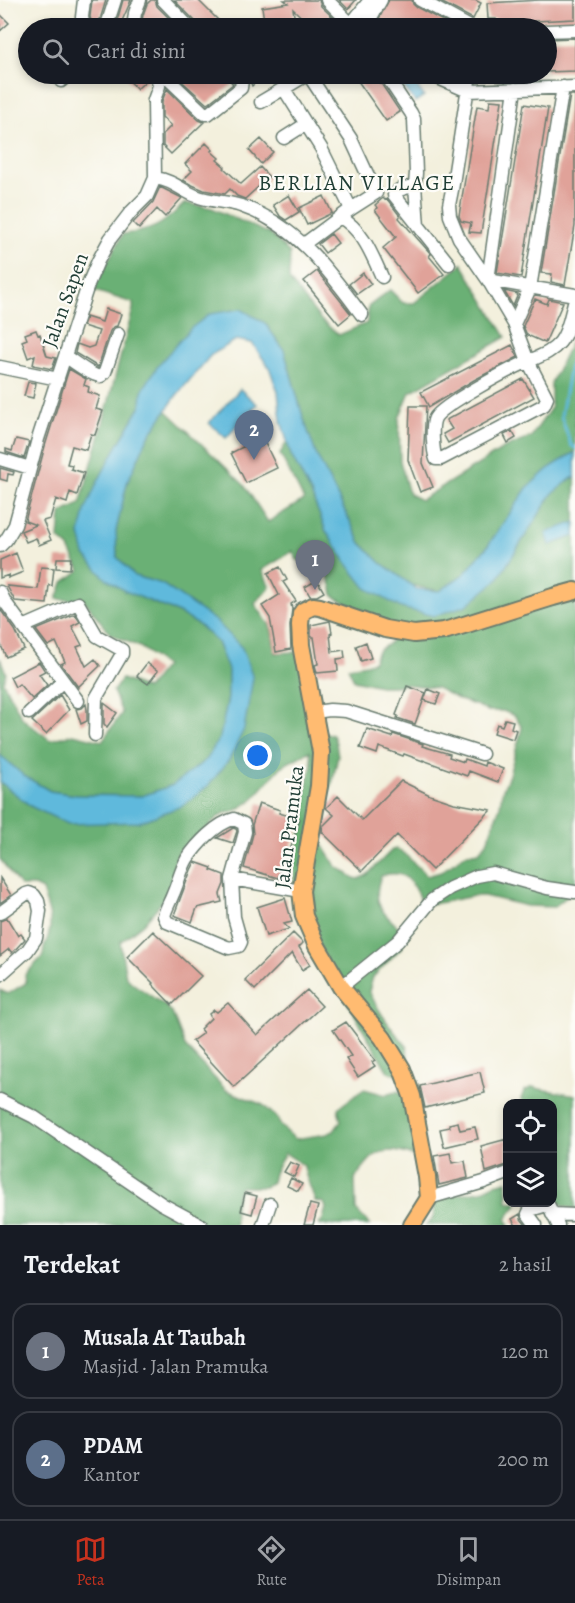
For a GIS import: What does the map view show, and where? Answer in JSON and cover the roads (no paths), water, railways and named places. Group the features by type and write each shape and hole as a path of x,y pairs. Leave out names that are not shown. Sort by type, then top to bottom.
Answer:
{"main road":[{"name":"Jalan Pramuka","path":"429,1198 412,1096 402,1069 382,1038 342,987 317,946 304,916 302,891 319,786 321,752 300,632 301,614 307,608 320,607 385,629 414,634 444,631 575,591"},
{"path":"412,1225 429,1198"}],"street":[{"path":"82,18 84,0"},
{"path":"109,18 115,0"},
{"path":"134,18 140,0"},
{"path":"163,0 176,18"},
{"path":"327,0 345,18"},
{"path":"358,18 370,0"},
{"path":"371,18 381,0"},
{"path":"420,0 453,18"},
{"path":"557,31 575,30"},
{"path":"159,84 154,100 155,178 167,180 196,196 242,206 279,225 304,244 362,315"},
{"path":"174,84 205,114 241,88 242,84"},
{"path":"261,102 292,84"},
{"path":"304,244 376,193 351,139 315,84"},
{"path":"392,84 414,119 418,226"},
{"path":"460,84 468,91 569,87 530,288 514,324"},
{"path":"469,84 450,212 459,238 488,280 514,324 528,361 547,398 544,405 441,459 436,459 433,424 436,416 449,404 528,361 543,356 552,350 565,334 575,297 488,280"},
{"path":"284,89 321,148 351,209"},
{"path":"488,280 515,89"},
{"path":"284,138 306,124"},
{"name":"Jalan Sapen","path":"0,546 15,525 30,468 89,282 110,239 147,196 155,178"},
{"path":"415,185 399,190 394,195 449,264"},
{"path":"340,217 354,226 366,242 382,277"},
{"path":"65,356 91,373 101,376 105,372 118,334"},
{"path":"0,367 58,379"},
{"path":"0,459 30,468"},
{"path":"0,592 78,701"},
{"path":"23,627 78,603 97,636 122,650 122,654 96,698 95,735"},
{"path":"29,713 63,681"},
{"path":"314,712 346,711 482,754"},
{"path":"234,819 244,824 245,832 232,879 234,917 241,942 239,946 229,948 167,922 164,916 165,911 187,859 211,831 220,824 234,819"},
{"path":"342,987 398,940 432,900 468,880 493,873 547,888 575,892"},
{"path":"232,879 302,891"},
{"path":"0,913 29,893 39,901 36,938 27,951 0,975"},
{"path":"0,1100 34,1117 162,1204 201,1225"},
{"path":"429,1198 503,1175"},
{"path":"263,1225 270,1204"},
{"path":"536,1225 528,1214 530,1210 575,1215"}],"water":[{"path":"402,84 415,84 424,96 415,102"},
{"path":"241,309 265,323 284,350 316,454 361,543 381,563 417,589 440,591 465,573 487,547 527,488 548,469 575,452 575,478 552,494 497,580 467,605 434,616 401,608 366,588 326,531 311,493 291,455 281,421 278,392 269,367 252,343 236,340 211,355 176,396 148,437 127,483 116,531 117,557 135,576 162,584 217,622 242,648 253,678 244,729 229,760 208,786 182,806 139,822 68,824 32,807 0,782 0,755 24,776 50,791 76,795 142,796 173,785 207,759 220,737 228,698 228,670 217,642 199,625 179,613 125,591 104,577 85,555 80,534 85,511 98,481 141,406 142,391 159,364 190,329 210,314"},
{"path":"240,389 257,404 226,438 209,423"},
{"path":"575,522 575,536 550,545 546,533"}],"waterway":[{"path":"575,338 561,416 571,445 575,448"}],"place":[{"name":"PDAM","path":"254,460"},
{"name":"Musala At Taubah","path":"315,590"}],"district":[{"name":"BERLIAN VILLAGE","path":"357,182"}]}
